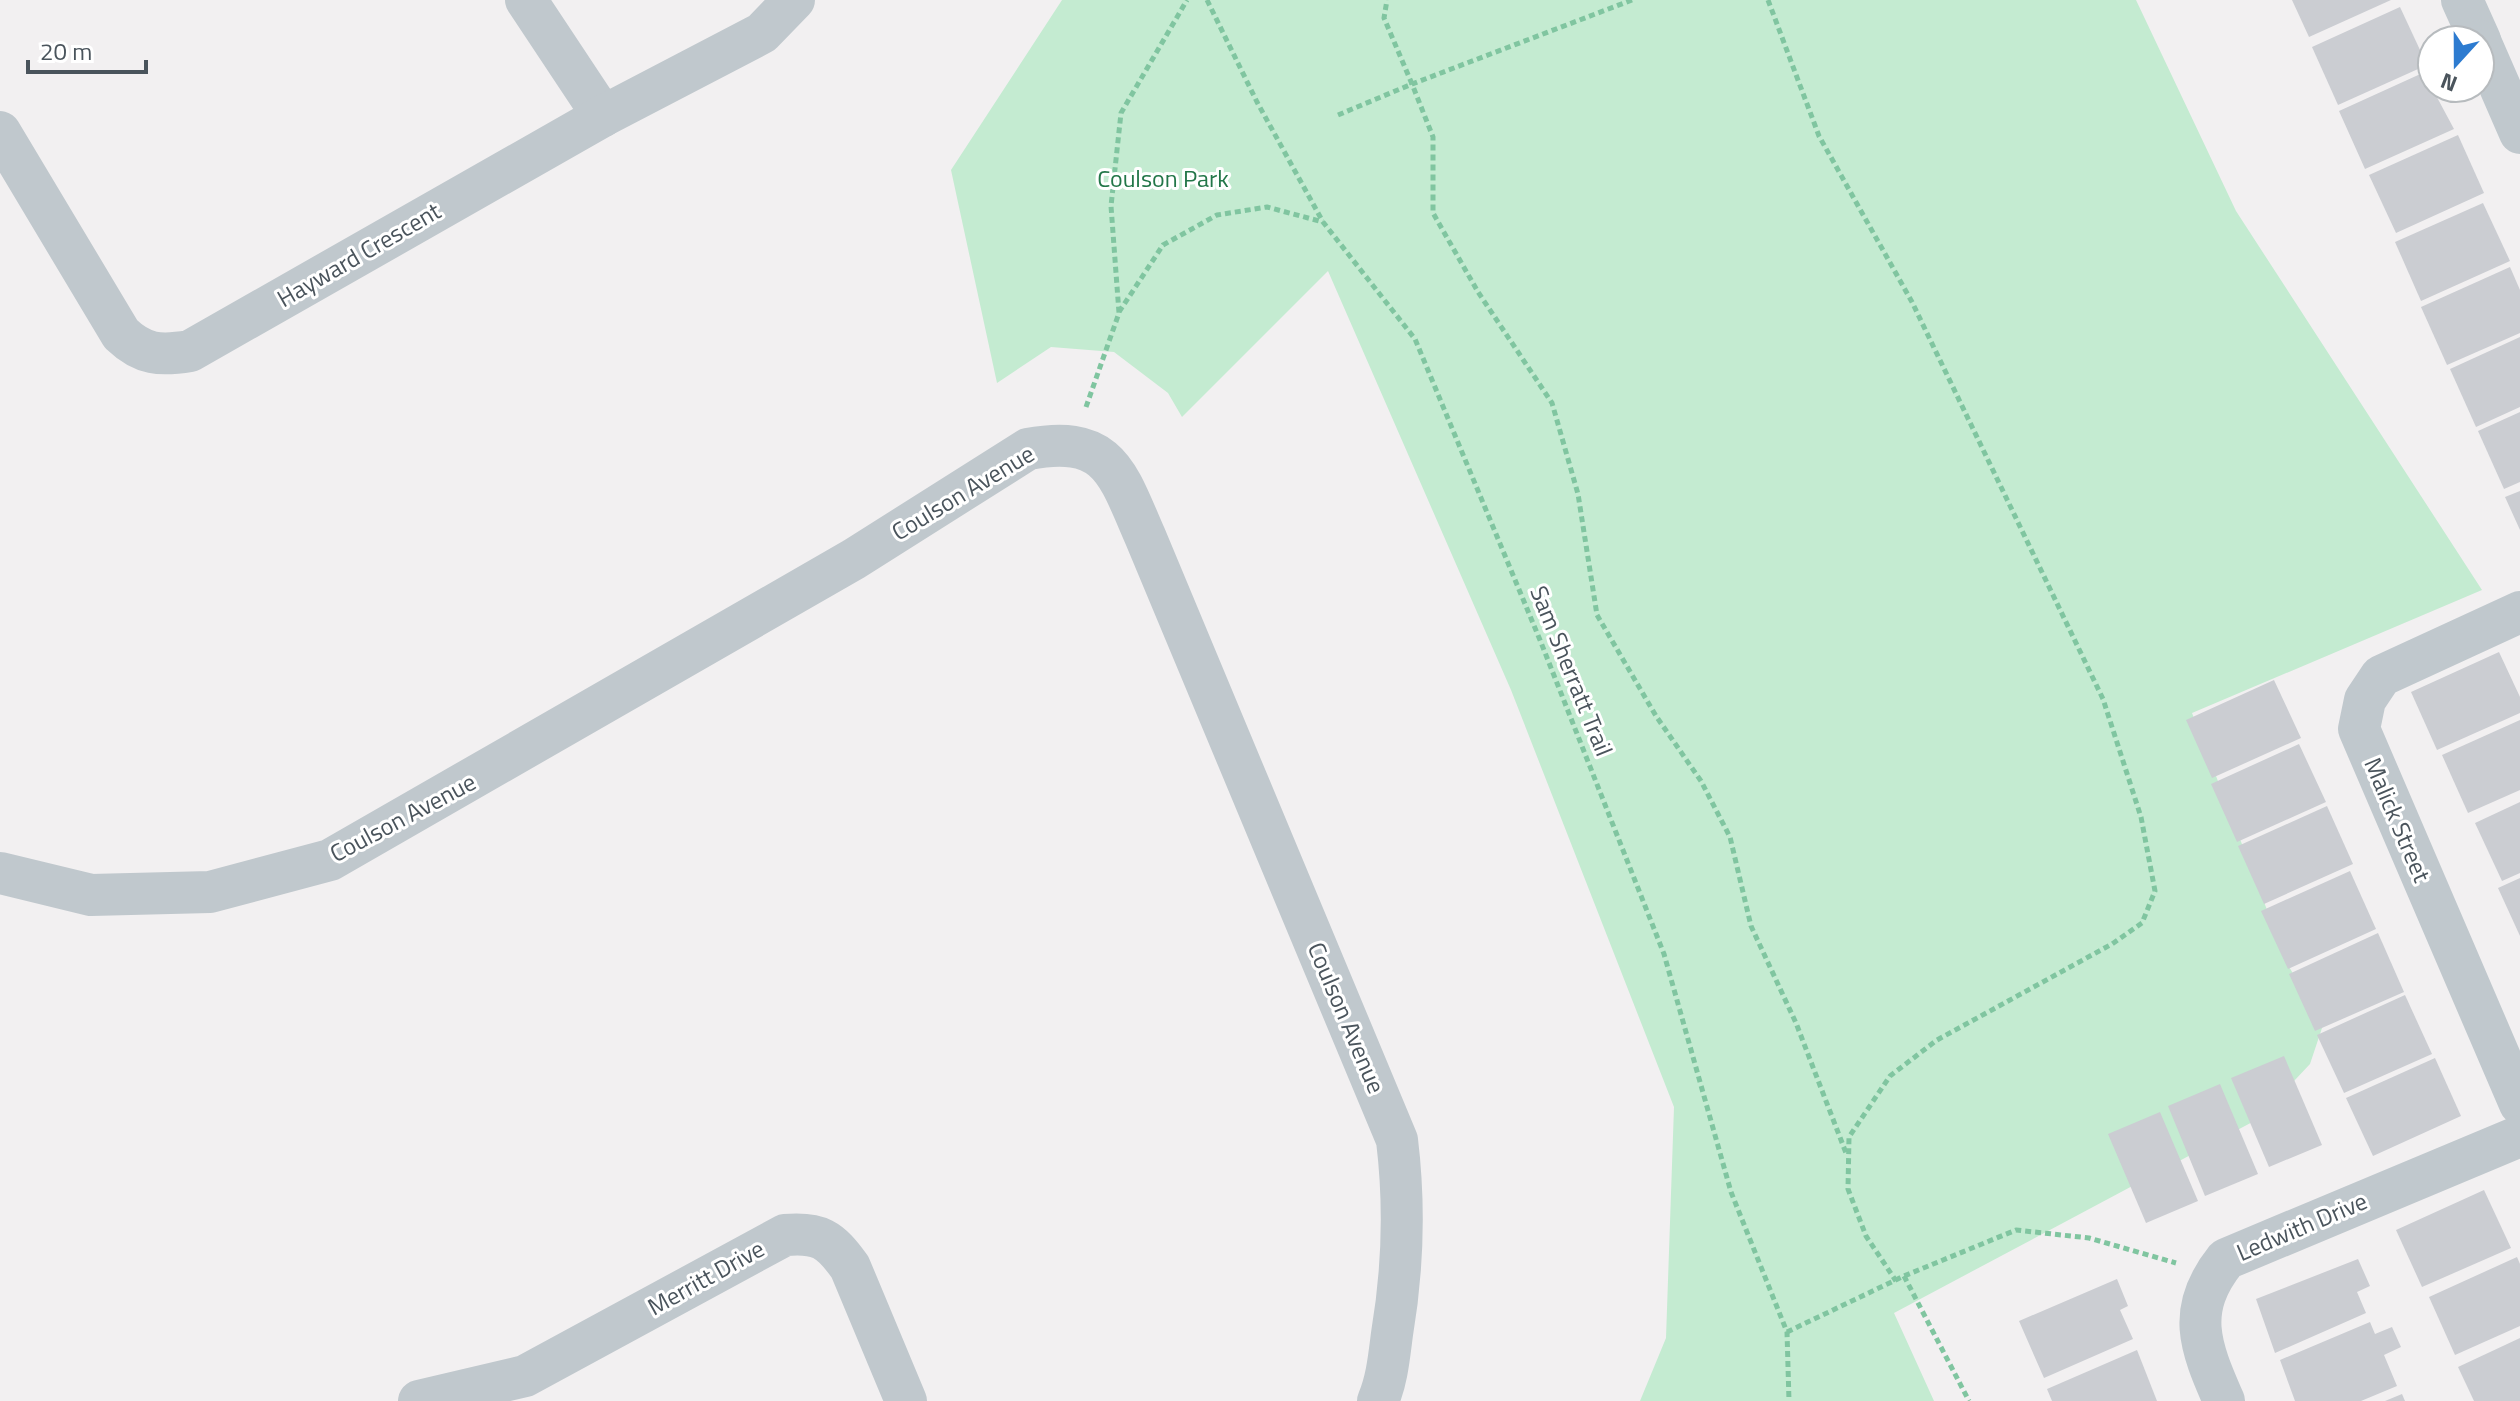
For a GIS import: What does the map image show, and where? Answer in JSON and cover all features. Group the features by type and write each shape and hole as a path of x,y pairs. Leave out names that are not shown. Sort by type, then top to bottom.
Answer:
{"street":[{"path":"526,0 603,116"},
{"name":"Hayward Crescent","path":"0,132 121,334 139,351 166,355 190,351 603,116 762,33 794,0"},
{"path":"2462,0 2473,24"},
{"path":"2496,77 2520,133"},
{"name":"Coulson Avenue","path":"0,873 91,895 210,892 330,860 854,559 1028,449 1053,444 1095,453 1116,470 1397,1140 1404,1191 1401,1287 1385,1385 1378,1401"},
{"name":"Malick Street","path":"2520,612 2381,676 2365,700 2359,729 2520,1104"},
{"name":"Ledwith Drive","path":"2224,1401 2199,1333 2203,1294 2226,1259 2245,1248 2520,1136"},
{"name":"Merritt Drive","path":"419,1401 525,1376 785,1235 811,1233 836,1247 850,1267 906,1401"}],"path":[{"path":"1119,313 1111,206 1121,113 1187,0"},
{"name":"Sam Sherratt Trail","path":"1207,0 1257,102 1323,222 1415,339 1540,640 1664,954 1731,1192 1787,1332 1789,1401"},
{"path":"1387,0 1384,18 1433,137 1433,213 1469,278 1552,403 1578,494 1597,615 1656,716 1701,781 1730,837 1751,926 1796,1023 1849,1162"},
{"path":"1338,115 1632,0"},
{"path":"1768,0 1819,136 1912,302 2103,699 2141,817 2155,891 2142,923 2112,944 1937,1040 1890,1076 1849,1137 1848,1189 1866,1236 1896,1281"},
{"path":"1073,446 1119,313 1163,245 1217,215 1267,207 1323,222"},
{"path":"1787,1332 1904,1276 2016,1230 2089,1238 2214,1273"},
{"path":"1904,1276 1969,1401"}],"green space":[{"name":"Coulson Park","path":"1062,0 2136,0 2236,211 2482,590 2192,713 2288,965 2323,1025 2310,1064 2258,1119 1894,1313 1934,1401 1640,1401 1666,1338 1674,1107 1511,690 1328,271 1182,417 1168,393 1114,352 1051,347 997,383 951,170"}],"building":[{"path":"2292,0 2391,0 2309,37"},
{"path":"2400,7 2416,41 2416,70 2338,105 2312,47"},
{"path":"2416,76 2416,104 2441,104 2454,129 2365,169 2339,111"},
{"path":"2458,135 2484,193 2396,233 2369,175"},
{"path":"2483,203 2510,261 2421,301 2395,242"},
{"path":"2510,267 2520,290 2520,333 2447,365 2421,307"},
{"path":"2520,337 2520,407 2476,427 2450,369"},
{"path":"2520,412 2520,482 2504,489 2478,431"},
{"path":"2520,491 2520,530 2505,497"},
{"path":"2499,652 2520,697 2520,713 2437,750 2411,692"},
{"path":"2274,680 2301,738 2212,778 2186,720"},
{"path":"2520,720 2520,790 2468,813 2442,755"},
{"path":"2299,744 2326,802 2237,842 2211,784"},
{"path":"2520,802 2520,873 2502,881 2475,823"},
{"path":"2327,806 2353,864 2264,904 2238,846"},
{"path":"2350,871 2376,929 2288,969 2261,911"},
{"path":"2520,878 2520,936 2498,888"},
{"path":"2378,933 2404,992 2315,1031 2289,974"},
{"path":"2405,995 2432,1054 2344,1093 2317,1035"},
{"path":"2284,1056 2322,1145 2269,1167 2231,1078"},
{"path":"2435,1058 2461,1116 2373,1156 2346,1098"},
{"path":"2220,1084 2258,1174 2205,1196 2168,1106"},
{"path":"2160,1112 2198,1201 2146,1223 2108,1134"},
{"path":"2484,1190 2511,1248 2422,1287 2396,1230"},
{"path":"2517,1257 2520,1264 2520,1326 2455,1355 2429,1297"},
{"path":"2358,1259 2370,1286 2357,1292 2366,1313 2275,1353 2256,1299"},
{"path":"2117,1279 2128,1306 2120,1310 2133,1339 2044,1378 2019,1321"},
{"path":"2370,1322 2375,1334 2392,1327 2401,1347 2384,1355 2397,1386 2361,1401 2295,1401 2280,1360"},
{"path":"2520,1338 2520,1401 2474,1401 2458,1367"},
{"path":"2137,1350 2157,1401 2052,1401 2047,1389"},
{"path":"2402,1394 2405,1401 2385,1401"}]}
